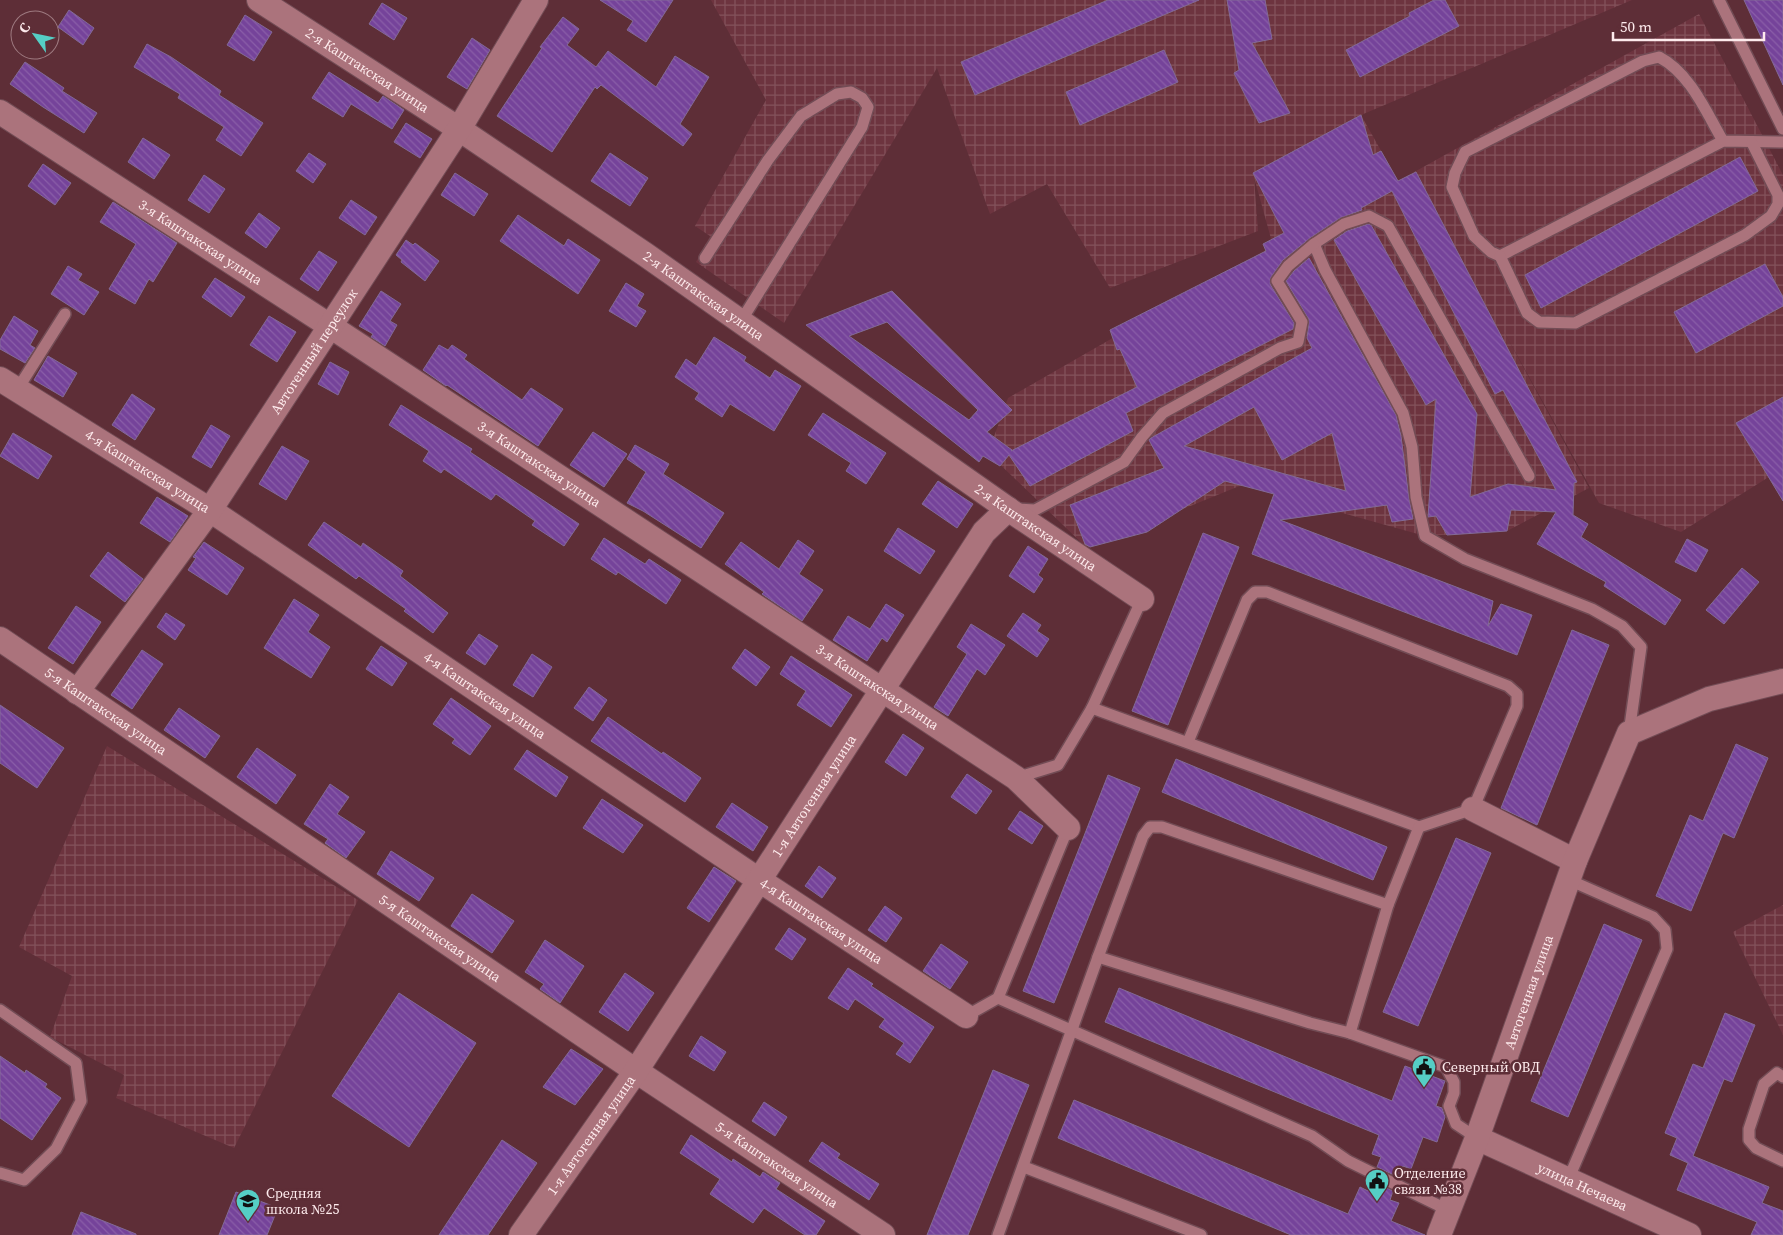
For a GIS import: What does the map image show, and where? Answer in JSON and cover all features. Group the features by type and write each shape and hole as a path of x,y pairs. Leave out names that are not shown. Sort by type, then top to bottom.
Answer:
{"street":[{"name":"2-я Каштакская улица","path":"259,0 459,129 646,254 1008,508 1142,599"},
{"name":"Автогенный переулок","path":"77,692 210,510 459,129 536,0"},
{"name":"3-я Каштакская улица","path":"0,112 330,326 1016,778 1068,828"},
{"name":"4-я Каштакская улица","path":"9,385 210,510 759,880 966,1016"},
{"name":"1-я Автогенная улица","path":"520,1235 636,1071 884,690 984,532 1008,508"},
{"name":"5-я Каштакская улица","path":"0,639 636,1071 883,1235"},
{"path":"1629,733 1709,699 1783,681"},
{"name":"Автогенная улица","path":"1440,1235 1478,1138 1572,871 1629,733"},
{"path":"1473,810 1572,871"},
{"name":"улица Нечаева","path":"1478,1138 1689,1235"}],"lane":[{"path":"1719,0 1783,129"},
{"path":"1723,141 1690,86 1672,64 1659,58 1643,61 1465,152 1454,173 1452,187 1474,236 1491,252 1500,256 1527,313 1539,322 1575,324 1744,235 1771,216 1778,204 1778,195 1752,143"},
{"path":"705,258 768,160 801,116 837,94 851,92 862,98 868,107 862,127 741,321"},
{"path":"1500,256 1723,141 1752,143 1783,142"},
{"path":"1008,508 1036,510 1124,462 1142,437 1164,413 1280,348 1298,342 1302,322 1277,280 1288,266 1314,244 1344,224 1369,216 1388,226 1530,476"},
{"path":"1314,244 1325,270 1403,413 1412,448 1416,497 1425,536 1465,558 1592,609 1622,626 1641,646 1629,733"},
{"path":"9,385 65,314"},
{"path":"1092,708 1420,827 1473,810 1517,706 1517,694 1508,686 1266,592 1255,592 1247,600 1188,742"},
{"path":"1016,778 1058,766 1092,708 1142,599"},
{"path":"998,1235 1142,836 1150,827 1162,827 1388,905"},
{"path":"1350,1033 1388,905 1420,827"},
{"path":"966,1016 998,998 1068,828"},
{"path":"1568,1180 1667,949 1664,930 1653,917 1572,871"},
{"path":"1098,957 1350,1033 1446,1068 1454,1082 1454,1093 1449,1106 1456,1124 1478,1138"},
{"path":"998,998 1312,1136 1348,1161 1450,1210"},
{"path":"0,1010 76,1063 81,1102 56,1150 24,1180 0,1173"},
{"path":"1783,1077 1777,1073 1764,1084 1748,1129 1749,1140 1756,1148 1783,1161"},
{"path":"1024,1167 1201,1235"}],"shaded area":[{"path":"711,0 1632,0 1361,115 1398,181 1699,14 1783,175 1783,468 1681,532 1599,503 1502,328 1589,488 1507,531 1425,536 1242,485 1087,548 988,453 1008,398 1273,246 1254,177 1258,231 1110,288 1047,184 990,214 937,68 784,323 696,262 710,236 695,226 766,100"},
{"path":"107,746 358,900 234,1148 116,1098 124,1075 50,1037 72,976 19,947"},
{"path":"1783,905 1783,1035 1733,932"}],"building":[{"path":"600,0 673,0 646,42 627,30 633,21"},
{"path":"1108,0 1199,0 975,95 961,62"},
{"path":"1227,0 1265,0 1272,39 1252,43 1290,113 1259,123 1234,73 1239,70"},
{"path":"1434,0 1445,0 1459,26 1360,77 1346,50 1410,16 1409,13"},
{"path":"1744,0 1783,0 1783,85"},
{"path":"382,3 407,18 394,40 369,24"},
{"path":"69,10 94,28 83,45 60,28 60,24"},
{"path":"245,15 272,32 254,61 227,45"},
{"path":"563,17 579,29 567,45 596,67 608,51 656,87 675,56 709,77 680,124 692,134 683,146 601,85 597,89 595,87 552,152 497,116 542,48 540,47"},
{"path":"472,38 490,50 467,89 447,77"},
{"path":"147,44 171,57 221,91 219,95 263,123 241,156 216,140 224,127 178,98 180,94 134,67"},
{"path":"1164,50 1178,82 1080,125 1066,92"},
{"path":"25,62 64,88 62,91 97,113 84,133 10,84"},
{"path":"329,72 378,103 383,96 404,110 392,129 351,104 343,117 312,98"},
{"path":"1361,115 1373,155 1381,151 1398,181 1416,172 1577,482 1574,483 1573,515 1588,524 1581,537 1681,600 1665,625 1604,586 1606,582 1537,544 1556,512 1511,510 1507,531 1447,535 1436,516 1428,517 1436,399 1426,405 1334,240 1347,231 1368,224 1371,225 1477,414 1470,497 1508,484 1556,490 1503,390 1495,394 1392,191 1361,208 1362,210 1340,218 1310,238 1283,260 1271,277 1270,284 1294,323 1293,329 1126,413 1133,431 1030,486 1009,455 1000,466 983,456 979,462 806,325 892,291 1012,410 987,432 1011,451 1137,387 1120,349 1117,350 1110,330 1266,251 1263,244 1284,233 1253,173","holes":["887,322 978,410 969,420 849,336"]},
{"path":"406,123 432,139 420,158 394,142"},
{"path":"143,138 170,155 154,179 128,162"},
{"path":"309,153 326,164 313,183 296,171"},
{"path":"610,153 648,178 630,206 591,181"},
{"path":"1740,157 1758,191 1541,308 1525,275"},
{"path":"43,164 71,183 55,205 28,186"},
{"path":"455,173 488,194 474,216 441,195"},
{"path":"204,175 225,189 209,213 188,200"},
{"path":"351,200 377,217 365,235 339,218"},
{"path":"113,202 177,243 153,282 149,279 135,304 109,289 136,244 100,222"},
{"path":"259,213 280,228 266,248 245,233"},
{"path":"518,215 564,246 568,239 600,260 578,294 500,241"},
{"path":"406,240 413,245 415,243 439,261 425,281 401,262 402,260 396,255"},
{"path":"319,251 337,262 318,291 300,279"},
{"path":"1309,258 1396,415 1401,436 1413,519 1392,522 1387,505 1280,520 1493,601 1488,626 1501,604 1532,615 1517,655 1252,554 1274,494 1225,481 1147,532 1090,547 1085,544 1070,505 1164,468 1149,440 1151,438 1312,348 1307,338 1308,318 1286,281","holes":["1254,407 1282,460 1332,433 1346,491 1184,446"]},
{"path":"1765,264 1783,297 1783,306 1696,353 1674,312"},
{"path":"68,266 82,274 78,280 99,292 84,315 51,294"},
{"path":"215,278 245,297 231,317 202,297"},
{"path":"626,283 644,294 637,306 646,311 636,327 609,311"},
{"path":"381,291 401,304 390,321 397,325 385,346 371,337 373,334 359,326"},
{"path":"14,316 38,331 30,345 35,348 25,363 0,349 0,340"},
{"path":"269,316 296,332 277,362 250,345"},
{"path":"714,337 746,357 744,361 770,378 775,370 801,386 774,431 730,404 722,417 695,399 699,393 675,377 686,359 696,366"},
{"path":"439,345 448,350 452,345 467,355 464,359 522,400 531,388 563,409 538,446 423,370"},
{"path":"48,356 77,373 63,397 34,380"},
{"path":"330,362 349,372 338,395 318,384"},
{"path":"132,394 155,409 135,440 112,425"},
{"path":"1783,397 1783,501 1736,423"},
{"path":"401,405 472,449 470,452 579,524 564,546 532,525 535,521 496,494 491,500 444,469 441,473 423,461 429,451 389,425"},
{"path":"823,413 886,453 866,484 846,471 851,463 808,435"},
{"path":"211,425 230,436 211,468 192,457"},
{"path":"593,432 627,454 604,487 570,465"},
{"path":"13,433 52,456 38,479 0,456"},
{"path":"635,445 669,464 663,474 724,513 701,548 627,503 646,472 627,459"},
{"path":"282,446 309,461 286,500 259,484"},
{"path":"938,481 973,504 957,528 922,504"},
{"path":"157,497 188,516 170,542 140,523"},
{"path":"324,522 361,547 363,543 403,571 400,576 448,613 433,633 404,611 406,609 359,576 356,579 308,545"},
{"path":"898,528 935,551 920,574 884,551"},
{"path":"1203,533 1239,547 1168,725 1132,711"},
{"path":"604,538 645,564 649,559 681,580 666,604 618,572 616,575 591,559"},
{"path":"1687,539 1708,550 1696,572 1675,562"},
{"path":"798,540 814,551 799,574 823,590 802,621 762,594 764,592 725,564 741,542 779,569"},
{"path":"204,542 244,568 227,595 188,570 196,558 193,557"},
{"path":"1028,546 1048,559 1038,575 1043,579 1034,593 1009,576"},
{"path":"108,552 143,579 125,602 90,576"},
{"path":"1742,568 1759,582 1724,624 1706,610"},
{"path":"294,599 319,615 308,632 330,647 311,678 264,648"},
{"path":"886,604 904,615 887,642 882,638 867,661 833,640 848,616 870,629"},
{"path":"76,606 101,622 73,664 48,648"},
{"path":"166,613 185,625 175,640 157,627"},
{"path":"1023,613 1041,625 1037,631 1049,639 1037,657 1007,636"},
{"path":"971,624 1005,645 985,675 977,669 948,716 934,707 967,654 957,647"},
{"path":"1572,630 1609,645 1537,825 1501,808"},
{"path":"479,634 498,646 485,665 466,653"},
{"path":"381,646 407,663 392,686 366,669"},
{"path":"745,649 770,667 756,686 732,668"},
{"path":"142,650 163,664 132,709 111,695"},
{"path":"532,654 552,667 533,697 513,685"},
{"path":"791,656 852,695 831,727 797,705 806,691 780,674"},
{"path":"589,687 607,700 593,721 574,708"},
{"path":"451,698 491,726 470,755 452,743 455,739 433,724"},
{"path":"0,705 64,748 37,788 0,763"},
{"path":"179,708 220,736 205,758 164,730"},
{"path":"608,717 701,778 685,802 591,741"},
{"path":"903,734 924,748 906,776 885,762"},
{"path":"1736,744 1768,758 1734,838 1723,833 1691,911 1656,896 1690,815 1703,821"},
{"path":"257,748 296,775 276,804 237,777"},
{"path":"527,750 568,777 556,797 514,769"},
{"path":"1176,759 1387,847 1373,880 1162,792"},
{"path":"967,774 992,791 976,814 951,797"},
{"path":"1108,775 1140,788 1054,1003 1023,991"},
{"path":"330,784 349,797 337,814 365,832 346,858 325,843 328,839 304,824"},
{"path":"602,799 643,825 623,853 583,828"},
{"path":"732,803 768,827 753,851 716,827"},
{"path":"1020,811 1043,826 1032,844 1008,829"},
{"path":"1456,838 1491,853 1418,1026 1383,1012"},
{"path":"391,851 434,878 419,901 377,874"},
{"path":"819,866 836,878 822,898 805,886"},
{"path":"714,867 736,881 709,922 687,908"},
{"path":"472,894 514,921 492,953 451,926"},
{"path":"885,906 902,918 886,942 868,930"},
{"path":"1604,924 1642,940 1568,1117 1531,1101"},
{"path":"789,928 806,939 792,960 775,949"},
{"path":"545,940 584,966 560,1003 540,989 544,984 525,972"},
{"path":"941,944 968,962 950,989 923,971"},
{"path":"848,968 873,984 871,986 934,1027 910,1063 896,1054 904,1043 879,1027 885,1019 855,999 848,1010 828,998"},
{"path":"625,973 654,993 628,1031 599,1012"},
{"path":"1119,988 1392,1101 1405,1066 1445,1081 1436,1106 1442,1108 1445,1117 1437,1142 1423,1137 1411,1169 1403,1166 1398,1177 1377,1167 1381,1157 1372,1154 1379,1135 1105,1022"},
{"path":"399,993 476,1043 409,1147 332,1096"},
{"path":"1725,1013 1755,1025 1732,1082 1724,1079 1693,1156 1769,1187 1762,1203 1783,1211 1783,1235 1751,1235 1757,1222 1677,1190 1688,1163 1670,1155 1677,1138 1665,1133 1693,1064 1703,1068"},
{"path":"701,1036 726,1052 714,1071 689,1056"},
{"path":"571,1049 603,1069 575,1105 543,1087"},
{"path":"0,1056 25,1073 26,1070 47,1084 45,1087 61,1098 32,1140 0,1118"},
{"path":"993,1070 1029,1085 968,1235 927,1235"},
{"path":"1074,1100 1348,1214 1360,1187 1368,1191 1372,1181 1393,1191 1390,1200 1399,1203 1391,1221 1425,1235 1291,1235 1058,1138"},
{"path":"764,1102 787,1117 775,1136 752,1121"},
{"path":"691,1135 732,1162 733,1159 760,1177 763,1172 780,1183 776,1189 825,1221 816,1235 805,1235 764,1208 753,1223 710,1194 720,1179 680,1153"},
{"path":"502,1140 537,1163 488,1235 439,1235"},
{"path":"822,1142 840,1154 837,1158 879,1184 869,1200 809,1161"},
{"name":"Средняя школа №25","path":"236,1192 278,1208 267,1235 219,1235"},
{"path":"81,1212 136,1234 136,1235 72,1235"}],"place":[{"name":"Северный ОВД","path":"1424,1088"},
{"name":"Отделение связи №38","path":"1377,1202"},
{"name":"Средняя школа №25","path":"248,1222"}]}
